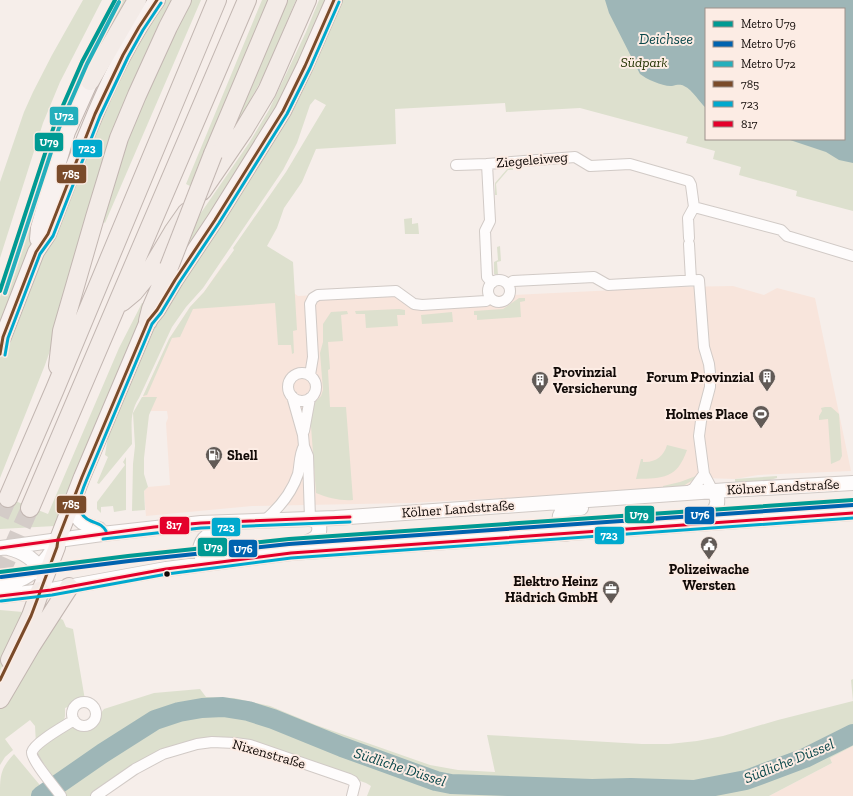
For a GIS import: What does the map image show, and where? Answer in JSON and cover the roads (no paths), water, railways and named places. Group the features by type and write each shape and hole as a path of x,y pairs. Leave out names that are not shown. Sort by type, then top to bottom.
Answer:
{"highway":[{"path":"90,81 137,0"},
{"path":"55,389 62,331 119,138 137,95 182,0"},
{"path":"8,498 217,0"},
{"path":"30,508 247,0"},
{"path":"148,322 151,309 169,268 213,154 278,0"},
{"path":"118,305 134,292 147,276 173,232 243,131 267,90 307,0"},
{"path":"0,699 31,646 69,587"},
{"path":"0,680 19,643 40,591"}],"main road":[{"path":"0,354 2,340 36,252 48,234 90,128 117,67 157,0"},
{"path":"0,585 20,580 39,567 58,539 84,472 148,322 220,213 283,111 305,66 334,0"},
{"path":"36,252 39,228 60,154 67,132 90,81"},
{"name":"Kölner Landstraße","path":"4,548 58,539 169,526 265,520 310,519 852,482"},
{"name":"Kölner Landstraße","path":"674,526 678,520 696,518 712,513 717,504 716,494 713,491"},
{"name":"Kölner Landstraße","path":"567,534 560,526 559,521 564,511 600,506 606,499"},
{"path":"74,500 76,514 81,522 87,526 98,529 102,534"},
{"path":"827,514 832,509 853,506"},
{"name":"Kölner Landstraße","path":"0,596 69,587 216,562 337,548 567,534 853,513"},
{"name":"Kölner Landstraße","path":"291,553 298,546 310,541 318,534 318,523 316,520 310,519"},
{"name":"Kölner Landstraße","path":"216,562 202,558 200,548 202,542 204,538 212,533 227,531 235,522"},
{"path":"40,591 58,547 58,539"},
{"name":"Kölner Landstraße","path":"4,548 21,552 35,562 39,567"},
{"path":"39,567 41,573 40,591"}],"street":[{"name":"Ziegeleiweg","path":"456,165 575,157 590,166 634,165 688,181 691,186 694,207 688,218 689,241 704,347 710,364 710,387 699,436 704,474"},
{"name":"Ziegeleiweg","path":"487,164 490,221 485,231 488,278 492,283"},
{"path":"694,207 781,230 787,236 853,256"},
{"path":"508,285 513,281 594,277 608,285 695,280"},
{"path":"500,280 508,285 510,293 506,300 498,302 490,298 488,290 492,283 500,280"},
{"path":"310,376 313,357 309,310 311,300 315,296 396,291 414,304 422,305 486,301 490,298"},
{"path":"303,435 310,398 316,387 314,380 310,376 299,374 293,377 289,383 289,387 303,435 304,446 308,456 310,519"},
{"path":"292,396 299,400 306,400 310,398"},
{"path":"265,520 279,506 292,486 298,474 304,446"},
{"path":"686,493 694,488 704,474 713,491"},
{"path":"61,796 41,769 32,755 32,752 35,746 74,720"},
{"name":"Nixenstraße","path":"96,796 135,768 163,754 198,744 212,742 235,742 267,750 349,778 355,784 352,796"}],"water":[{"name":"Deichsee","path":"605,0 853,0 853,163 839,160 826,152 790,140 845,140 845,8 705,8 705,107 690,90 684,86 669,86 660,84 640,74 609,13"}],"waterway":[{"name":"Südliche Düssel","path":"41,796 103,753 155,720 179,712 202,708 223,707 248,711 273,719 342,747 436,781 451,784 592,789 631,788 694,790 746,780 805,758 853,734"}],"tunnel":[{"path":"0,516 8,498"},
{"path":"0,575 30,508"}],"tram line":[{"path":"214,541 261,542"}],"metro line":[{"name":"U79","path":"0,291 54,126 82,62 115,0"},
{"name":"U72","path":"5,293 59,128 87,64 119,2"},
{"name":"U79","path":"0,572 128,556 289,539 853,500"},
{"name":"U76","path":"1,577 129,561 289,544 853,505"}],"place":[{"name":"Forum Provinzial","path":"767,392"},
{"name":"Provinzial Versicherung","path":"540,395"},
{"name":"Holmes Place","path":"761,429"},
{"name":"Shell","path":"214,470"},
{"name":"Polizeiwache Wersten","path":"709,560"},
{"name":"Elektro Heinz Hädrich GmbH","path":"611,604"}],"park label":[{"name":"Südpark","path":"644,62"}]}
